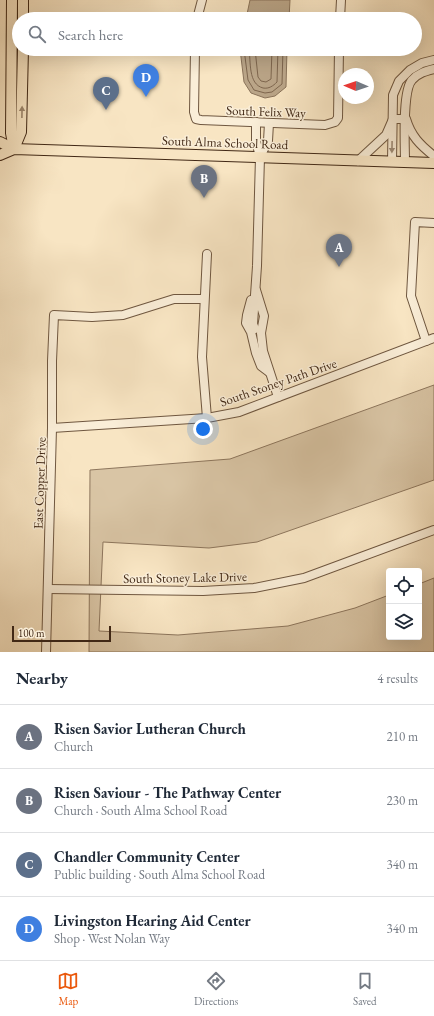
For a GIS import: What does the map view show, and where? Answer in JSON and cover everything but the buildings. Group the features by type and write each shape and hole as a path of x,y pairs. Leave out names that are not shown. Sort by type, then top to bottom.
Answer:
{"main road":[{"path":"12,0 11,133 14,149"},
{"path":"23,12 24,0"},
{"path":"14,149 21,132 23,56"},
{"name":"South Alma School Road","path":"0,142 14,149"},
{"name":"South Alma School Road","path":"0,155 14,149 434,163"}],"street":[{"path":"199,12 202,0"},
{"path":"340,12 341,0"},
{"name":"South Felix Way","path":"195,56 194,112 196,119 325,125 335,122 338,118 340,56"},
{"path":"392,162 393,95 400,81 410,70 422,63 434,60"},
{"path":"405,162 408,90 412,80 422,72 434,69"},
{"path":"397,86 408,90"},
{"path":"393,119 406,119"},
{"path":"358,161 386,135 393,119"},
{"path":"406,119 414,138 434,156"},
{"path":"256,122 256,141 260,157 254,324 256,353 261,366 268,372"},
{"path":"260,157 268,141 269,123"},
{"path":"426,341 411,296 414,222 434,223"},
{"path":"207,418 202,357 204,299 208,254"},
{"name":"East Copper Drive","path":"46,652 54,315 92,317 123,315 174,299 204,299"},
{"path":"255,333 263,351 268,372 278,397"},
{"name":"South Stoney Path Drive","path":"52,428 207,418 239,412 434,338"},
{"name":"South Stoney Lake Drive","path":"48,589 203,591 254,588 304,578 434,530"}],"shaded area":[{"path":"434,385 434,480 257,542 209,548 103,542 99,631 178,635 288,626 355,608 386,596 386,640 422,640 422,583 434,578 434,652 89,652 90,470 230,459"}],"water":[{"path":"250,0 290,0 289,12 247,12"},
{"path":"241,56 287,56 286,87 275,96 265,98 251,93 244,82"}],"place":[{"name":"Livingston Hearing Aid Center","path":"146,97"},
{"name":"Chandler Community Center","path":"106,110"},
{"name":"Risen Saviour - The Pathway Center","path":"204,198"},
{"name":"Risen Savior Lutheran Church","path":"339,267"}]}
